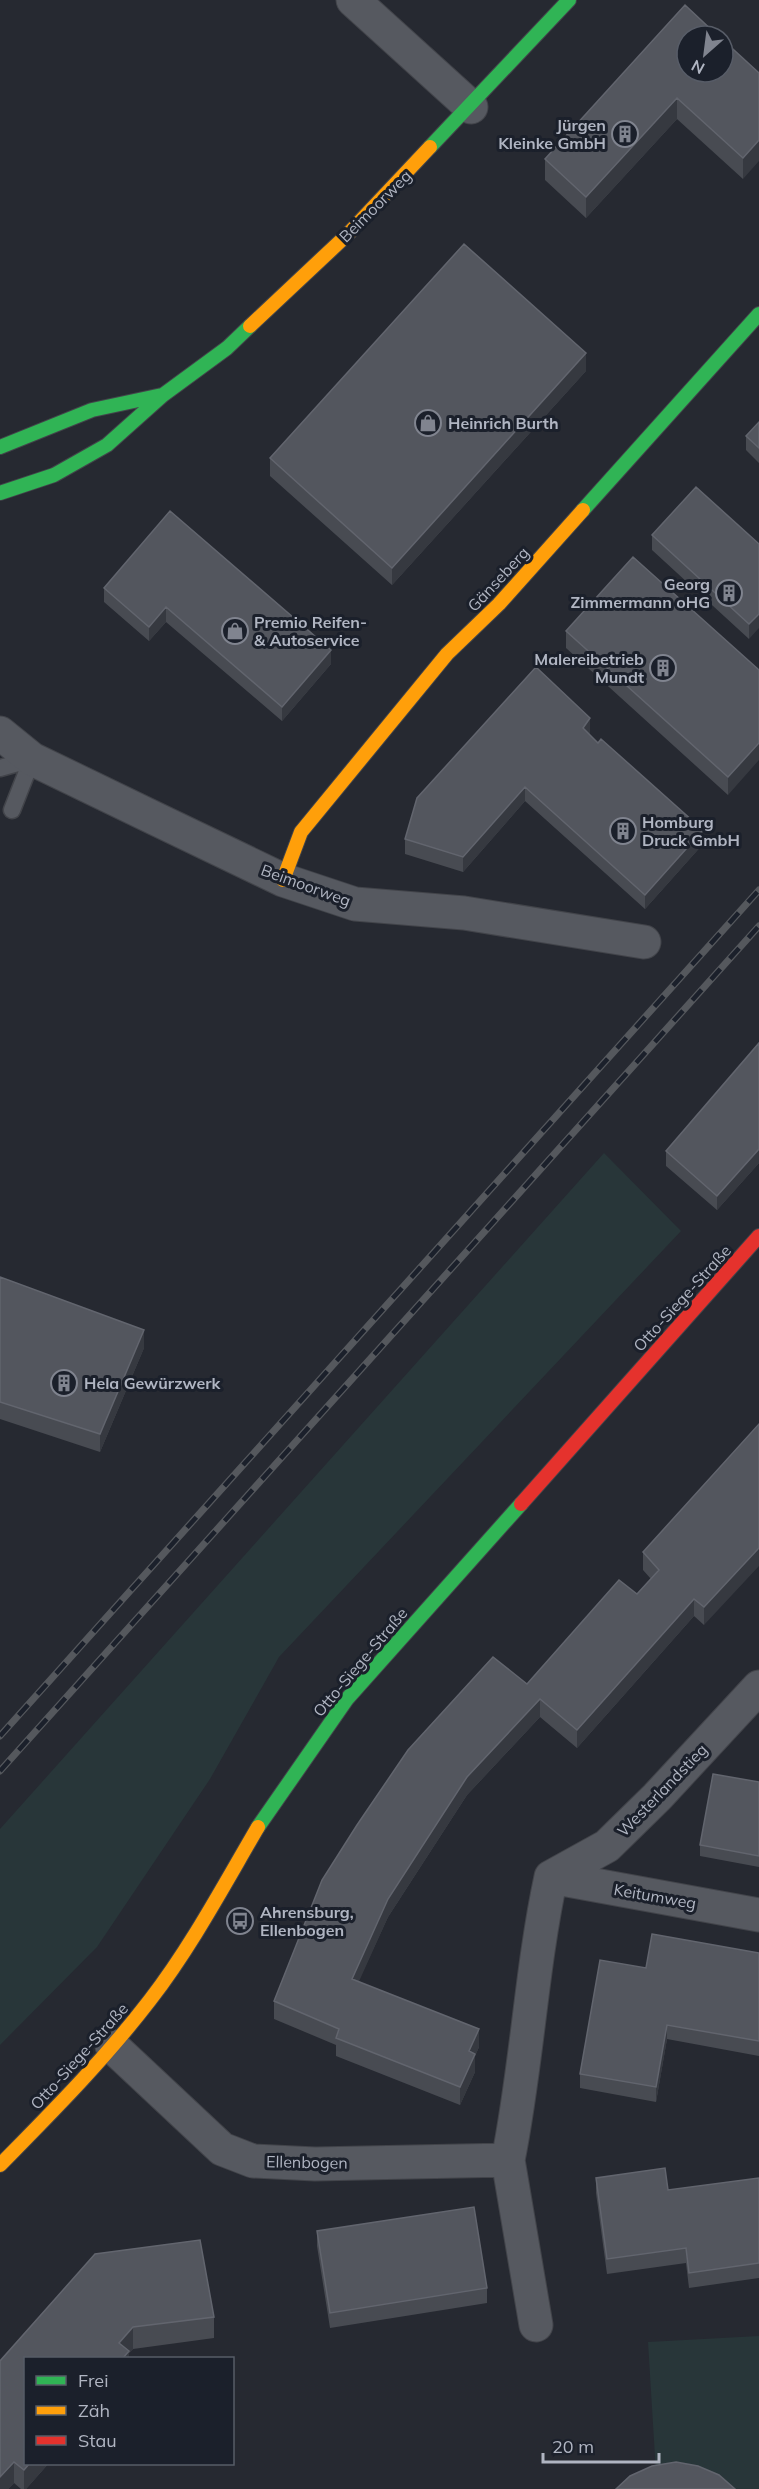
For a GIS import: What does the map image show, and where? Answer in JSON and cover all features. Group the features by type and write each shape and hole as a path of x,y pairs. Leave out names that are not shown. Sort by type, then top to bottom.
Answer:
{"street":[{"path":"353,0 471,107"},
{"name":"Beimoorweg","path":"0,493 54,475 107,445 163,394 227,348 349,233 471,107 569,0"},
{"name":"Gänseberg","path":"283,880 301,832 447,654 499,603 759,314"},
{"name":"Beimoorweg","path":"0,447 92,410 163,394"},
{"name":"Beimoorweg","path":"0,733 32,759 283,880 355,904 464,913 644,942"},
{"name":"Otto-Siege-Straße","path":"0,2165 87,2077 152,1999 211,1908 268,1810 347,1698 759,1236"},
{"name":"Westerlandstieg","path":"551,1876 607,1846 657,1797 759,1687"},
{"path":"536,2325 508,2160 518,2109 537,1941 551,1876"},
{"name":"Keitumweg","path":"551,1876 759,1915"},
{"name":"Ellenbogen","path":"112,2046 222,2149 253,2161 315,2164 508,2160"}],"lane":[{"path":"0,768 32,759"},
{"path":"12,810 32,759"}],"shaded area":[{"path":"604,1153 681,1231 279,1657 210,1779 97,1947 0,2045 0,1829"},
{"path":"759,2336 759,2489 728,2489 656,2473 648,2342"}],"building":[{"name":"Jürgen Kleinke GmbH","path":"685,5 705,24 675,24 675,84 735,84 735,51 759,73 759,140 743,158 677,98 586,197 545,159"},
{"name":"Heinrich Burth","path":"464,244 586,353 392,568 270,458"},
{"path":"759,422 759,448 746,436"},
{"name":"Georg Zimmermann oHG","path":"696,487 759,544 759,614 749,624 652,535"},
{"name":"Premio Reifen- & Autoservice","path":"170,511 331,650 282,707 166,607 149,627 104,588"},
{"name":"Malereibetrieb Mundt","path":"633,557 759,670 759,743 728,777 566,631"},
{"path":"536,667 590,718 583,728 598,743 601,739 703,830 645,895 525,787 463,857 405,839 417,798"},
{"path":"759,1043 759,1149 717,1196 666,1151"},
{"name":"Hela Gewürzwerk","path":"0,1277 144,1330 100,1434 0,1402"},
{"path":"759,1424 759,1548 704,1607 694,1599 577,1730 540,1699 467,1777 388,1899 352,1979 479,2029 469,2051 475,2054 460,2087 336,2038 339,2029 274,2001 322,1880 408,1750 493,1657 527,1684 619,1580 637,1594 659,1570 643,1552"},
{"path":"713,1774 759,1782 759,1856 700,1845"},
{"path":"652,1934 759,1953 759,2041 667,2025 656,2087 580,2074 600,1960 646,1968"},
{"path":"665,2168 668,2190 759,2178 759,2263 689,2273 686,2248 607,2259 596,2178"},
{"path":"474,2207 487,2288 330,2313 317,2231"},
{"path":"200,2240 214,2317 133,2327 119,2343 129,2351 124,2357 24,2357 24,2465 28,2465 24,2470 14,2462 0,2477 0,2361 95,2254"},
{"path":"676,2462 698,2466 719,2475 735,2489 616,2489 630,2476 652,2466"}],"railway":[{"path":"0,1736 759,890"},
{"path":"0,1771 759,926"}],"traffic: fast":[{"path":"430,147 569,0"},
{"path":"583,510 759,314"},
{"path":"0,493 54,475 107,445 163,395 227,348 250,326"},
{"path":"0,447 92,410 162,395"},
{"path":"258,1827 347,1699 521,1504"}],"traffic: slow":[{"path":"250,326 349,233 430,147"},
{"path":"283,880 301,832 447,654 499,604 583,510"},
{"path":"0,2165 96,2065 150,2000 193,1937 258,1827"}],"traffic: jam":[{"path":"521,1504 759,1236"}],"place":[{"name":"Jürgen Kleinke GmbH","path":"625,134"},
{"name":"Heinrich Burth","path":"428,423"},
{"name":"Georg Zimmermann oHG","path":"729,593"},
{"name":"Premio Reifen- & Autoservice","path":"235,631"},
{"name":"Malereibetrieb Mundt","path":"663,668"},
{"name":"Homburg Druck GmbH","path":"623,831"},
{"name":"Hela Gewürzwerk","path":"64,1383"},
{"name":"Ahrensburg, Ellenbogen","path":"240,1921"}]}
